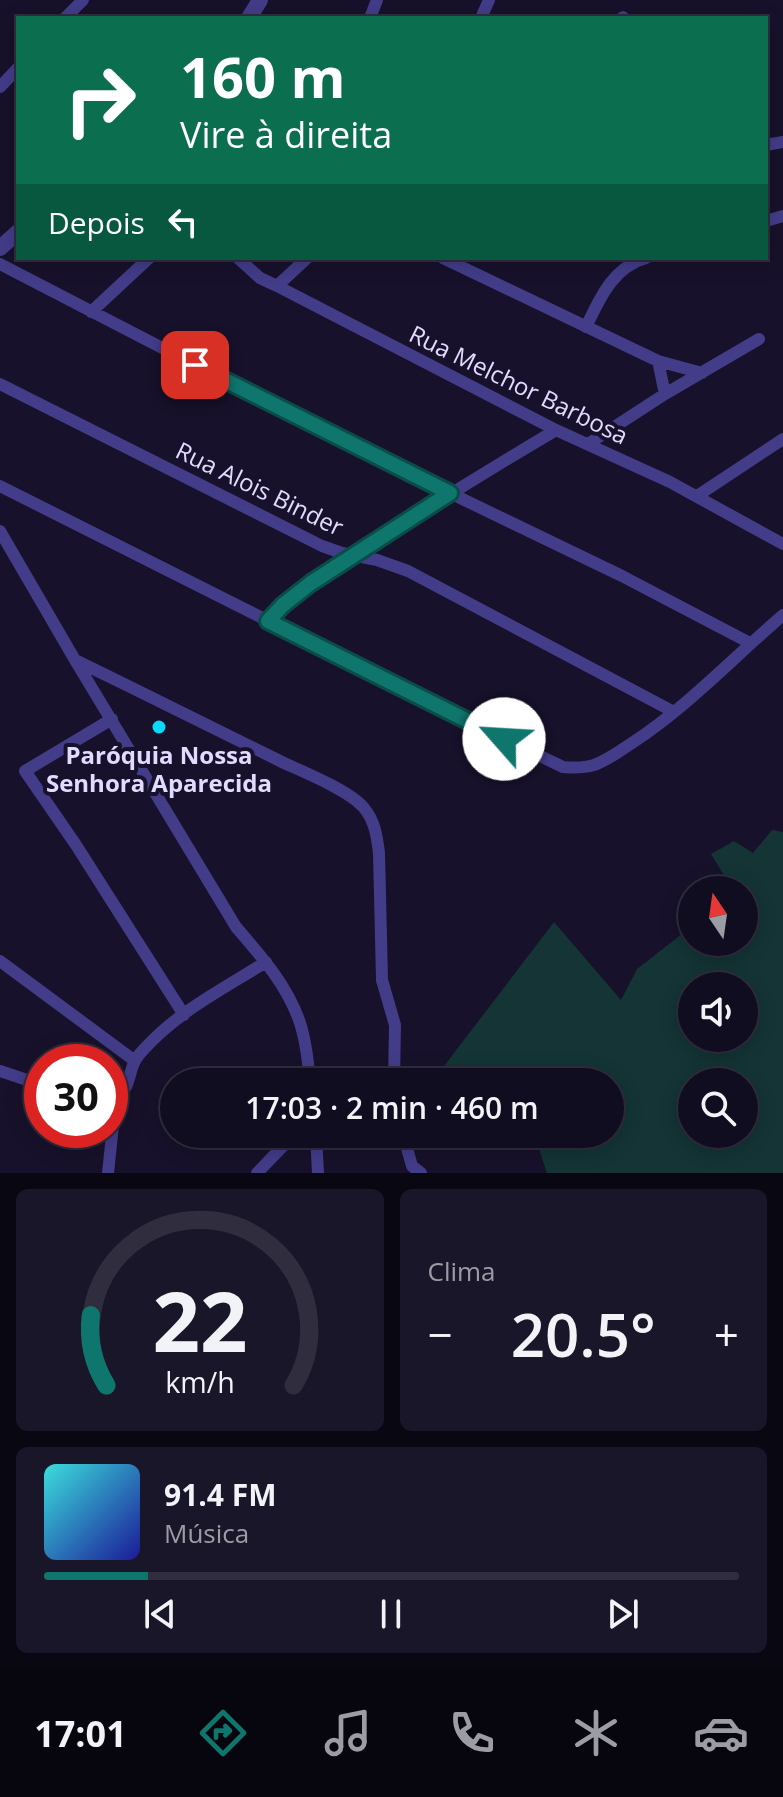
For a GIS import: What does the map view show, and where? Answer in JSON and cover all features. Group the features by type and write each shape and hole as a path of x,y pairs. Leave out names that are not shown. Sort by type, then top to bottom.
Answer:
{"street":[{"path":"67,16 83,0"},
{"path":"0,87 16,70"},
{"path":"0,248 16,234"},
{"path":"91,312 147,260"},
{"name":"Rua Melchor Barbosa","path":"240,260 260,278 556,430 697,496 783,544"},
{"path":"277,286 305,260"},
{"path":"447,260 658,361 702,373"},
{"path":"586,327 612,280 638,260"},
{"path":"0,264 342,441 622,576 750,643"},
{"path":"588,444 759,339"},
{"path":"658,361 665,394"},
{"name":"Rua Alois Binder","path":"0,384 322,546 408,571 674,712"},
{"path":"268,621 311,583 450,493 556,430"},
{"path":"697,496 783,439"},
{"path":"0,486 563,767 592,765 641,737 674,712 783,615"},
{"path":"0,531 236,927 266,962 291,1001 300,1023 308,1068"},
{"path":"75,660 315,778 353,798 363,807 377,833 382,980 395,1025 394,1068"},
{"path":"112,719 25,771 184,1015"},
{"path":"0,961 135,1061"},
{"path":"128,1084 135,1061 157,1037 184,1015 266,962"},
{"path":"0,1071 24,1079"},
{"path":"108,1173 110,1148"},
{"path":"257,1173 281,1148"},
{"path":"317,1148 318,1173"},
{"path":"407,1148 412,1166 421,1173"}],"green space":[{"path":"772,830 783,832 783,1173 547,1173 539,1148 624,1148 624,1068 443,1068 554,922 621,1000 637,969 678,937 678,956 758,956 758,876 724,876 711,854 734,841 753,853"}],"place":[{"name":"Paróquia Nossa Senhora Aparecida","path":"159,727"}],"route":[{"path":"195,365 450,493 311,583 268,621 504,739"}]}
